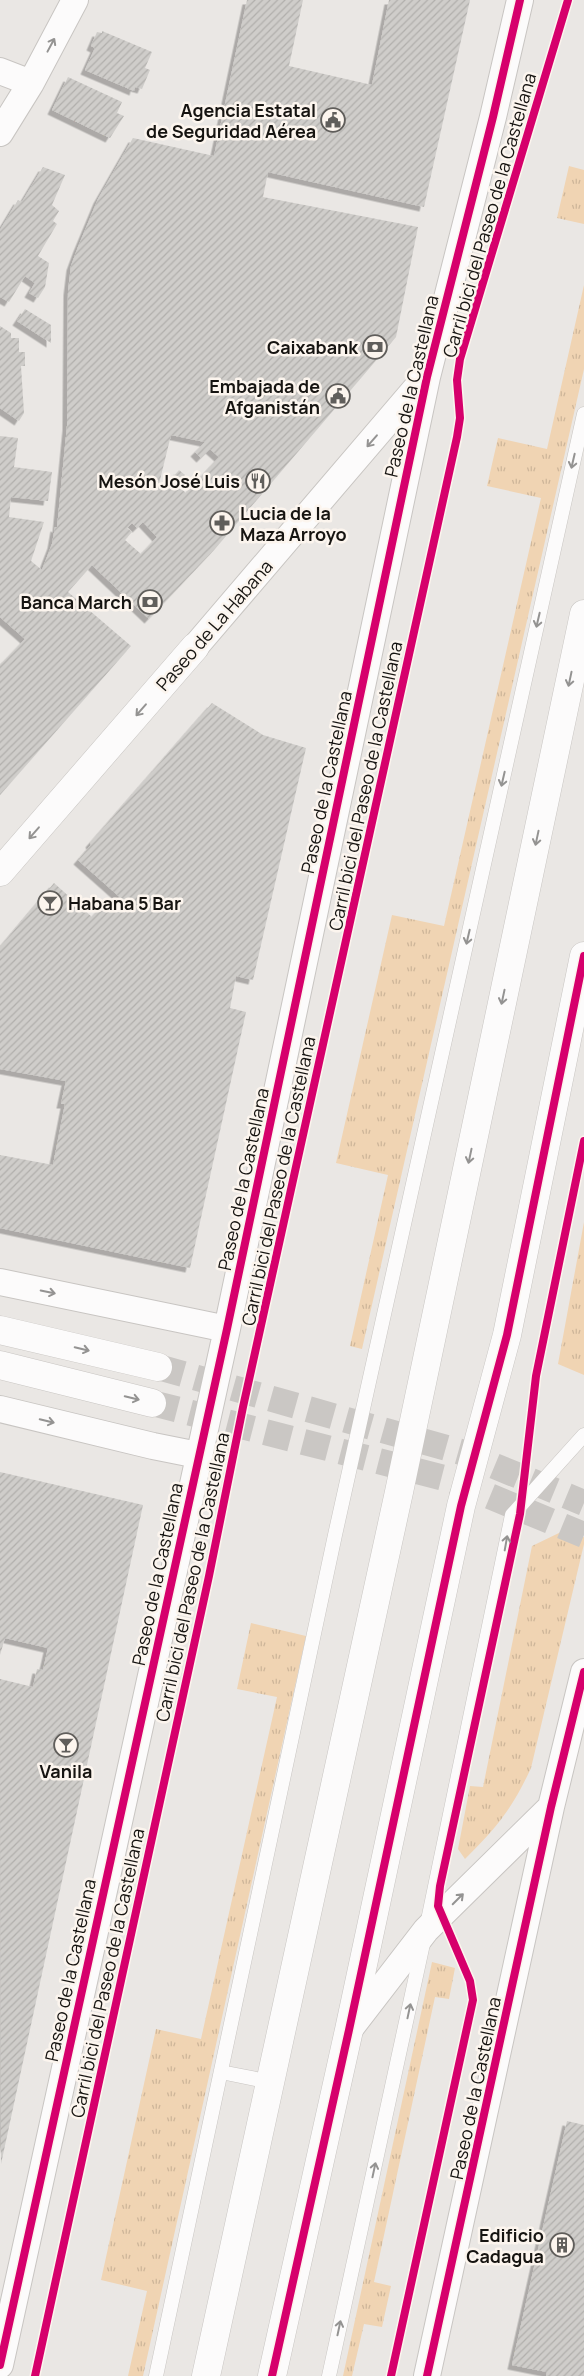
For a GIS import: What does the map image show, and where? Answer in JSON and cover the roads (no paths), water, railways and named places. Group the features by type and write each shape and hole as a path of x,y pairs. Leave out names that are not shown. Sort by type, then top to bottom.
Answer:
{"main road":[{"path":"206,2376 399,1492 584,614"},
{"name":"Paseo de La Habana","path":"0,872 195,647"},
{"path":"272,2376 349,2030 460,1506 507,1335 584,956"},
{"path":"0,1330 158,1366"},
{"path":"0,1365 152,1403"}],"street":[{"path":"0,133 31,83 75,0"},
{"name":"Paseo de la Castellana","path":"0,2365 227,1329 426,377 493,117 520,0"},
{"path":"0,71 31,83"},
{"name":"Paseo de La Habana","path":"195,647 426,377"},
{"path":"0,1282 227,1329"},
{"path":"0,1409 198,1455"},
{"name":"Paseo de la Castellana","path":"427,2376 551,1807 584,1672"},
{"path":"349,2030 426,1930 551,1807"}],"lane":[{"path":"156,2376 347,1479 584,414"},
{"path":"329,2376 426,1930 512,1515 584,1435"},
{"path":"221,2072 271,2082"}],"tunnel":[{"path":"158,1367 461,1452 584,1503"},
{"path":"152,1403 448,1479 584,1535"}],"place":[{"name":"Agencia Estatal de Seguridad Aérea","path":"333,120"},
{"name":"Caixabank","path":"375,347"},
{"name":"Embajada de Afganistán","path":"338,396"},
{"name":"Mesón José Luis","path":"258,481"},
{"name":"Lucia de la Maza Arroyo","path":"222,523"},
{"name":"Banca March","path":"150,602"},
{"name":"Habana 5 Bar","path":"50,903"},
{"name":"Vanila","path":"66,1745"},
{"name":"Edificio Cadagua","path":"562,2245"}]}
